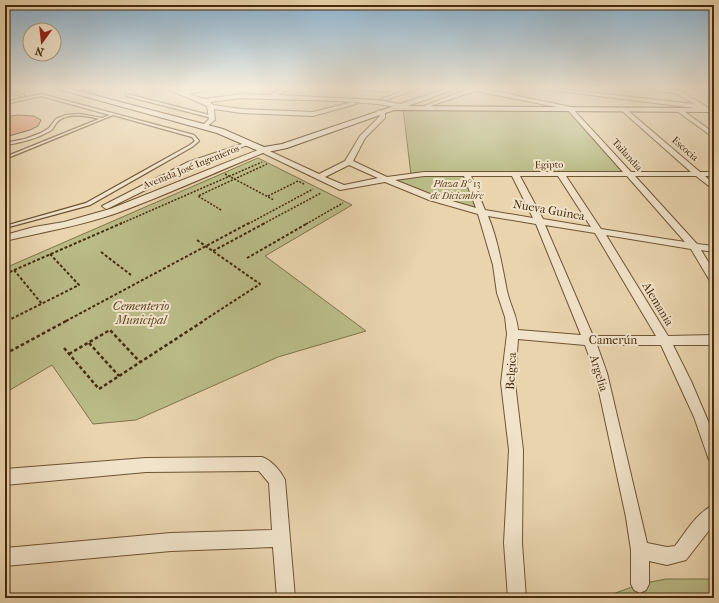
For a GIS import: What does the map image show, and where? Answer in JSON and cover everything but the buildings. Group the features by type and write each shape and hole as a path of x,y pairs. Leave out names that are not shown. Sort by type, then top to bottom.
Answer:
{"street":[{"path":"167,116 205,126 263,150"},
{"name":"Avenida José Ingenieros","path":"5,238 34,230 65,225 113,211 263,150 284,146 350,116"},
{"path":"318,177 350,162 349,159 362,137 382,116"},
{"name":"Tailandia","path":"577,116 694,246 714,279"},
{"name":"Escocia","path":"631,116 714,188"},
{"path":"688,116 714,136"},
{"path":"205,126 211,123 212,117"},
{"path":"34,230 101,209 191,164 247,144"},
{"name":"Egipto","path":"263,150 343,188 418,175 714,174"},
{"name":"Nueva Guinea","path":"350,162 369,170 384,180 445,203 539,221 714,249"},
{"name":"Belgica","path":"467,175 482,211 498,265 502,293 511,317 513,334 508,383 516,450 513,544 517,598"},
{"name":"Argelia","path":"515,175 539,221 589,340 601,373 619,446 640,550 640,584"},
{"name":"Alemania","path":"561,175 598,231 664,340 682,373 714,455"},
{"name":"Camerún","path":"513,334 530,337 589,340 714,340"},
{"path":"5,477 146,465 262,464 277,480 286,598"},
{"path":"640,550 667,556 680,554 703,523 714,513"},
{"path":"5,557 171,542 282,538"}],"lane":[{"path":"5,144 22,141 48,131 56,120 73,116"},
{"path":"89,116 102,119"},
{"path":"5,158 109,116"},
{"path":"5,227 88,204 191,146 197,141 193,136 116,116"}],"path":[{"path":"5,274 166,202 182,198 262,162"},
{"path":"221,210 198,196 266,164"},
{"path":"215,169 274,200"},
{"path":"268,196 298,181 304,184"},
{"path":"5,354 313,189"},
{"path":"213,252 321,193"},
{"path":"248,258 343,203"},
{"path":"64,348 98,389 260,284 197,240"},
{"path":"100,252 119,268 126,269 131,275"},
{"path":"5,322 79,285 50,254"},
{"path":"14,270 42,304"},
{"path":"5,314 9,320"},
{"path":"69,354 110,330 140,362"},
{"path":"89,342 119,376"}],"green space":[{"name":"Plaza B° 13 de Diciembre","path":"404,116 577,116 630,174 467,175 482,211 462,207 387,179 411,175"},
{"name":"Cementerio Municipal","path":"258,158 352,205 265,256 366,331 278,357 136,420 93,424 52,365 5,393 5,268"},
{"path":"666,579 714,579 714,598 602,598 640,584"}]}
